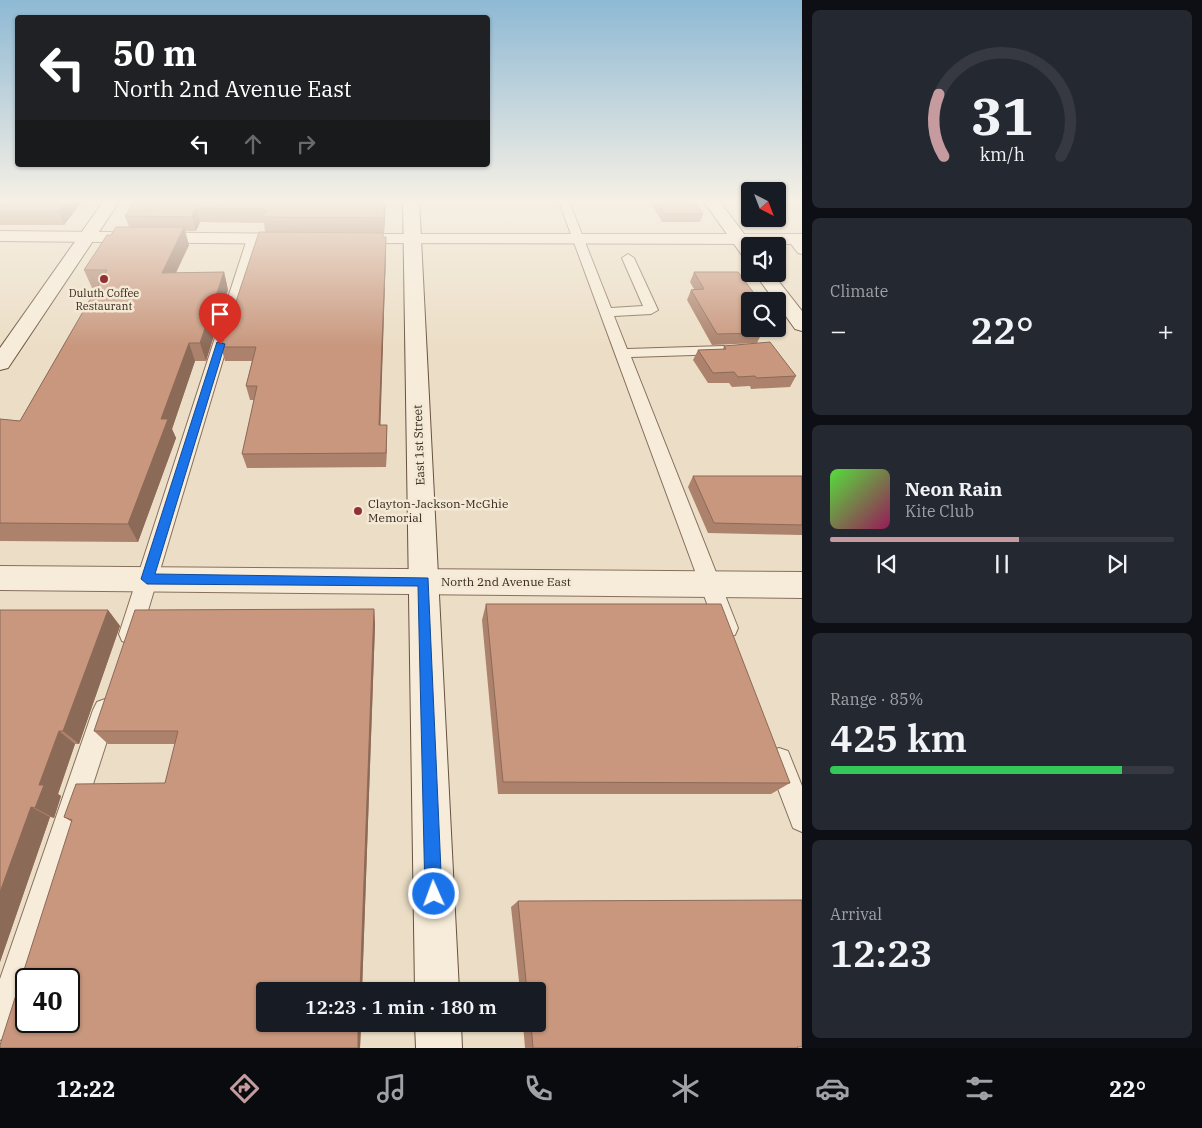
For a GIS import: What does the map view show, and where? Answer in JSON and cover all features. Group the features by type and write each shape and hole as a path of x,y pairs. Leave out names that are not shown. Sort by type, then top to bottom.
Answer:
{"street":[{"path":"0,363 79,248"},
{"name":"East 1st Street","path":"412,248 437,982"},
{"path":"771,282 799,316"},
{"name":"North 2nd Avenue East","path":"0,578 802,585"},
{"path":"438,1032 439,1048"}],"lane":[{"path":"123,655 250,248"},
{"path":"583,248 734,646"},
{"path":"606,312 651,310 628,258"},
{"path":"622,353 740,350"},
{"path":"0,1024 114,683"},
{"path":"773,746 802,819"}],"building":[{"path":"99,248 174,248 162,273 224,272 200,343 189,343 161,419 168,419 128,524 0,523 0,419 20,421 107,270 84,270"},
{"path":"254,248 386,248 379,425 387,425 386,453 242,454 257,386 246,386 256,347 221,347"},
{"path":"694,272 738,272 741,276 741,282 746,282 753,292 741,292 741,333 717,334 691,290 704,289"},
{"path":"770,342 796,376 757,378 755,376 738,377 734,372 713,373 698,350 726,349 724,346"},
{"path":"693,476 802,476 802,525 714,523"},
{"path":"486,604 721,604 790,783 503,782"},
{"path":"374,609 360,982 256,982 256,1032 358,1032 358,1048 0,1048 15,998 15,1033 80,1033 80,968 25,968 72,820 64,817 76,784 165,783 178,731 94,731 135,610"},
{"path":"0,610 108,610 63,731 59,731 39,785 44,785 35,808 31,807 0,892"},
{"path":"802,900 802,1047 533,1048 532,1032 546,1032 546,982 526,982 518,901"}],"place":[{"name":"Duluth Coffee Restaurant","path":"104,279"},
{"name":"Clayton-Jackson-McGhie Memorial","path":"358,511"}],"route":[{"path":"220,344 147,579 424,581 434,894"}]}
